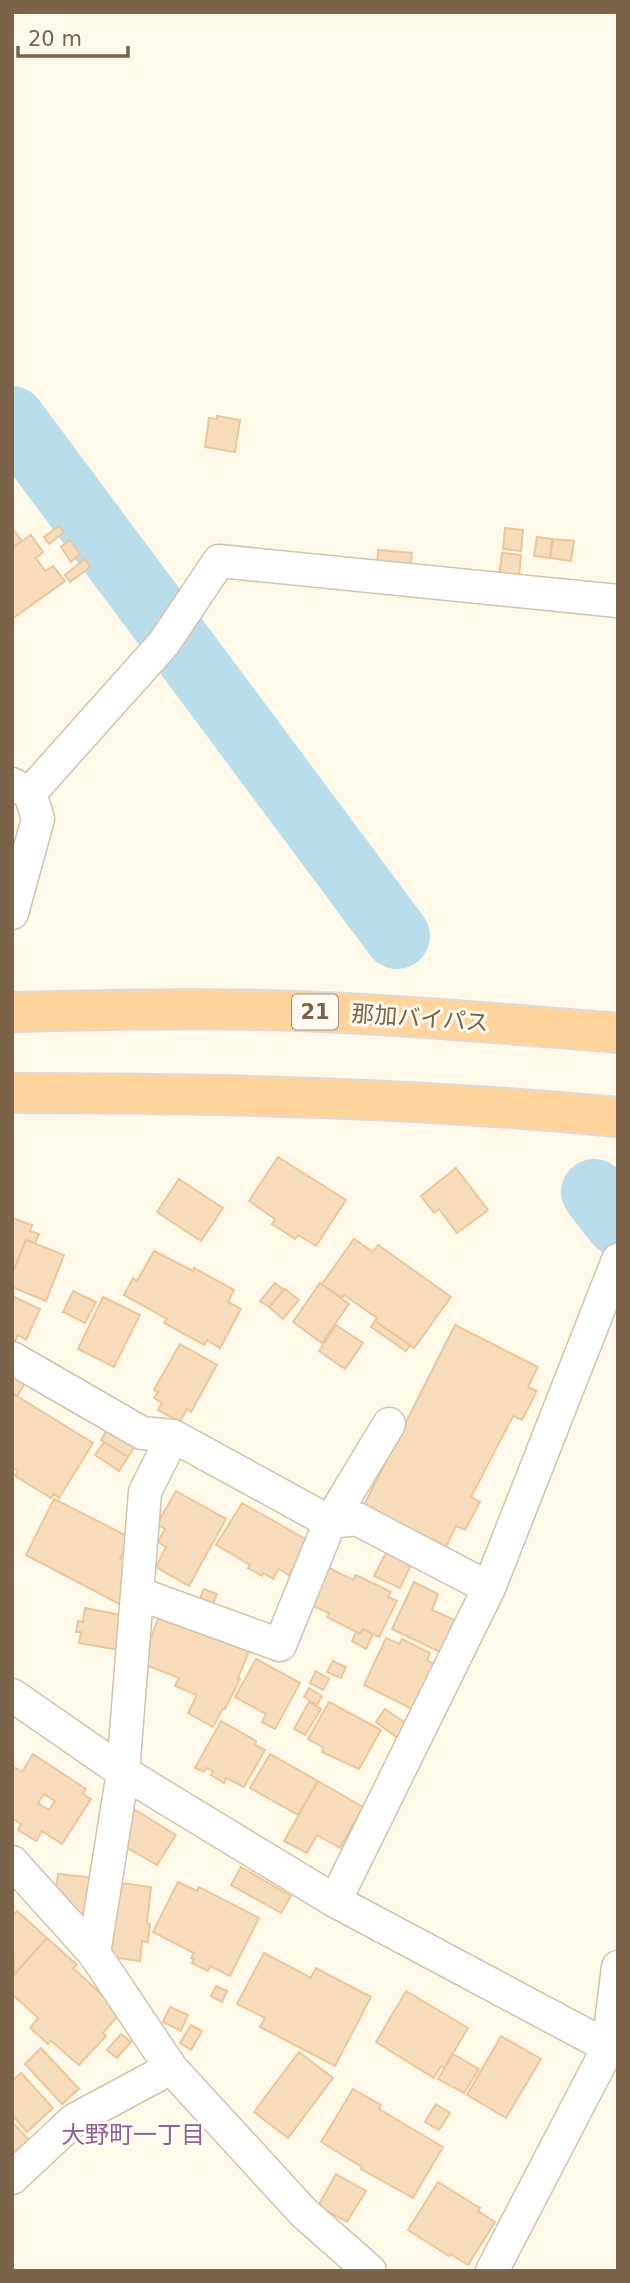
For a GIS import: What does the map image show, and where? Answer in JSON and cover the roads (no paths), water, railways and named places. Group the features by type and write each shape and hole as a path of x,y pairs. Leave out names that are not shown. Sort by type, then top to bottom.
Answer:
{"highway":[{"name":"那加バイパス","path":"12,1012 169,1009 319,1012 483,1021 618,1034"},
{"path":"12,1093 179,1093 352,1098 504,1106 618,1117"}],"street":[{"path":"12,913 38,818 19,796 173,631 219,561 618,601"},
{"path":"335,1901 489,1588 618,1260"},
{"path":"12,1358 142,1433 173,1436 330,1522 357,1519 489,1588"},
{"path":"137,1593 280,1645 330,1522 389,1424"},
{"path":"93,1952 123,1772 145,1492 173,1436"},
{"path":"12,1695 123,1772 335,1901 613,2050"},
{"path":"18,1879 93,1952 171,2068 304,2213 370,2271"},
{"path":"492,2271 613,2050 618,1967"},
{"path":"12,2178 74,2120 171,2068"}],"waterway":[{"path":"12,419 397,936"},
{"path":"594,1192 618,1223"}],"district":[{"name":"大野町一丁目","path":"133,2135"}]}
